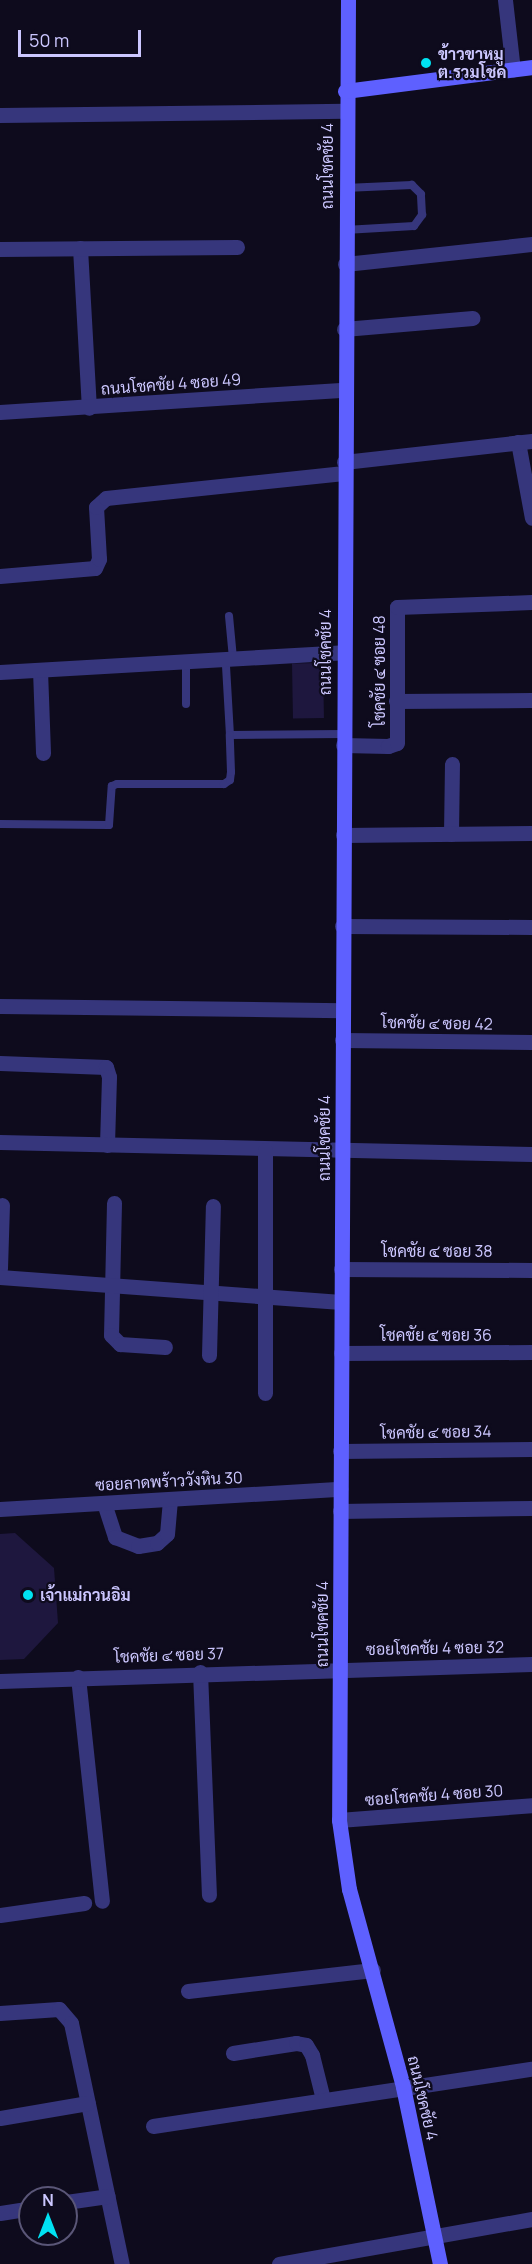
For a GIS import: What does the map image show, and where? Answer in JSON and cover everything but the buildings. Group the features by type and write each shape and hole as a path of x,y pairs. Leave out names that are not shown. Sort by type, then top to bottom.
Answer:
{"street":[{"name":"ถนนโชคชัย 4","path":"348,0 345,91 339,1820 349,1889 373,1970 403,2087 440,2264"},
{"path":"505,0 513,70"},
{"path":"345,91 532,67"},
{"path":"0,115 345,111"},
{"path":"345,264 532,244"},
{"path":"0,249 237,247"},
{"path":"80,248 89,408"},
{"path":"344,329 473,318"},
{"name":"ถนนโชคชัย 4 ซอย 49","path":"0,412 344,390"},
{"path":"0,576 96,568 99,559 96,507 106,498 525,441 532,518"},
{"name":"โชคชัย ๔ ซอย 48","path":"343,740 393,746 397,743 397,607 532,602"},
{"path":"0,672 186,661 230,662 343,652"},
{"path":"40,670 43,753"},
{"path":"396,701 532,700"},
{"path":"451,834 452,764"},
{"path":"343,835 532,832"},
{"path":"342,926 532,927"},
{"path":"0,1006 342,1010"},
{"name":"โชคชัย ๔ ซอย 42","path":"342,1040 532,1042"},
{"path":"0,1063 106,1067 109,1077 107,1145"},
{"path":"0,1142 342,1152 532,1154"},
{"path":"265,1150 265,1393"},
{"path":"114,1203 111,1335 115,1342 165,1347"},
{"path":"0,1268 2,1205"},
{"path":"209,1354 213,1206"},
{"name":"โชคชัย ๔ ซอย 38","path":"341,1269 532,1269"},
{"path":"0,1277 111,1282 341,1302"},
{"name":"โชคชัย ๔ ซอย 36","path":"341,1353 532,1352"},
{"name":"โชคชัย ๔ ซอย 34","path":"340,1451 532,1449"},
{"name":"ซอยลาดพร้าววังหิน 30","path":"0,1509 340,1489"},
{"path":"104,1503 115,1537 138,1546 157,1543 167,1534 170,1499"},
{"path":"340,1511 532,1508"},
{"name":"ซอยโชคชัย 4 ซอย 32","path":"340,1668 532,1664"},
{"name":"โชคชัย ๔ ซอย 37","path":"0,1681 340,1668"},
{"path":"200,1672 209,1895"},
{"path":"78,1677 102,1901"},
{"name":"ซอยโชคชัย 4 ซอย 30","path":"339,1820 532,1805"},
{"path":"0,1915 84,1903"},
{"path":"188,1991 373,1970"},
{"path":"0,2013 59,2009 67,2015 122,2264"},
{"path":"232,2053 296,2043 306,2045 312,2055 323,2099"},
{"path":"153,2126 532,2069"},
{"path":"0,2118 88,2103"},
{"path":"78,2200 108,2196"},
{"path":"0,2213 18,2210"},
{"path":"279,2264 532,2219"}],"lane":[{"path":"345,188 412,185 421,194 422,215 414,225 345,230"},
{"path":"0,824 109,825 112,786 117,784 224,784 230,780 229,616"},
{"path":"186,661 186,704"},
{"path":"230,735 343,740"}],"place":[{"name":"ข้าวขาหมู ต.รวมโชค","path":"426,63"},
{"name":"เจ้าแม่กวนอิม","path":"28,1595"}]}
